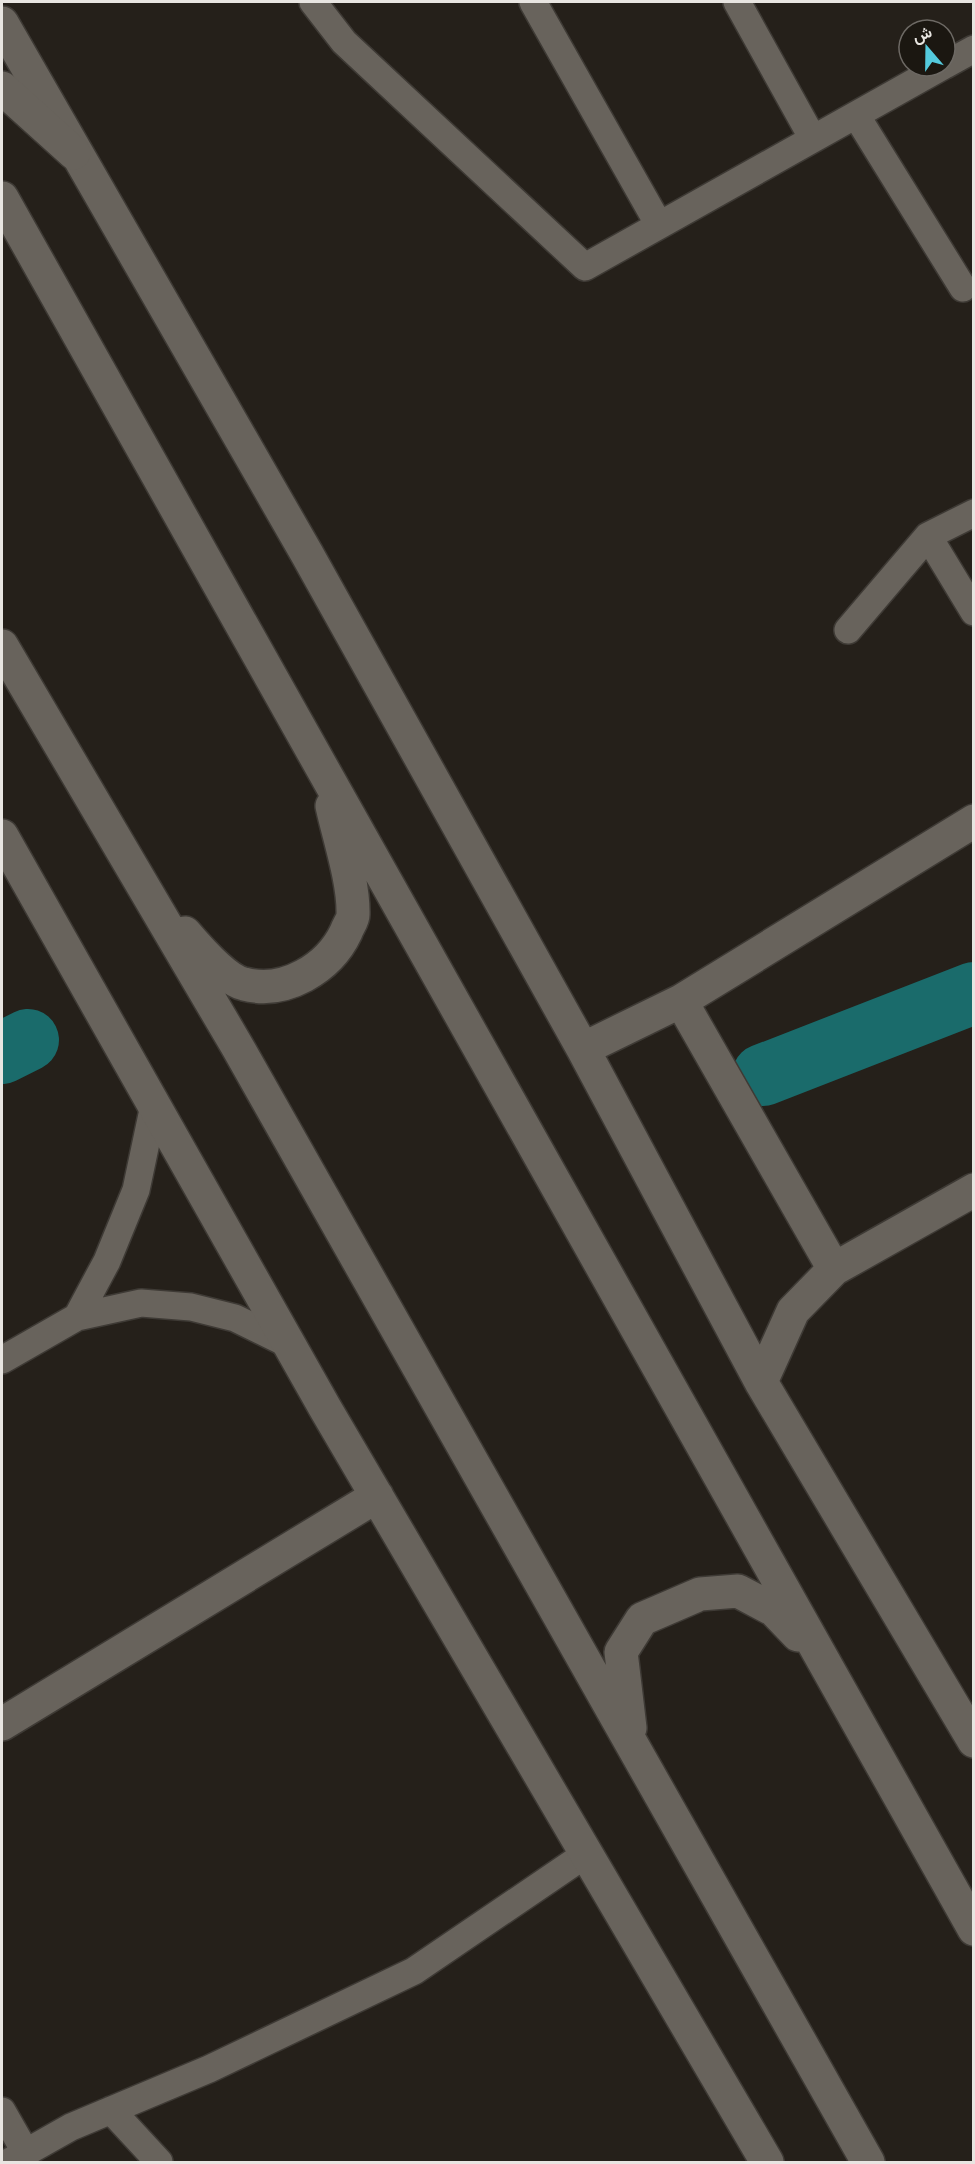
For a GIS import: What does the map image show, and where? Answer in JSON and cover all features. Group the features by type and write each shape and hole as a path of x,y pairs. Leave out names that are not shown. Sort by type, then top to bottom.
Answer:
{"street":[{"path":"313,2 344,42 585,267 921,78"},
{"path":"533,2 659,225"},
{"path":"737,2 813,139"},
{"path":"2,23 74,153 307,554 583,1049 761,1382 974,1741"},
{"path":"957,58 974,49"},
{"path":"2,88 74,153"},
{"path":"856,115 963,288"},
{"path":"2,198 974,1929"},
{"path":"848,630 928,536 974,513"},
{"path":"928,536 974,612"},
{"path":"2,646 237,1046 868,2163"},
{"path":"136,874 205,957 242,984 272,986 314,971 339,947 353,916 348,874 324,770"},
{"path":"583,1049 681,1000 974,821"},
{"path":"2,836 377,1496 767,2163"},
{"path":"681,1000 834,1269"},
{"path":"77,1317 107,1261 136,1190 154,1105"},
{"path":"761,1382 793,1311 834,1269 974,1190"},
{"path":"2,1360 77,1317 141,1303 191,1307 235,1318 290,1345"},
{"path":"2,1724 377,1496"},
{"path":"631,1744 621,1652 642,1619 700,1594 738,1592 774,1610 826,1665"},
{"path":"2,2111 17,2158 71,2127 209,2069 414,1971 586,1854"},
{"path":"111,2110 159,2163"}],"waterway":[{"path":"763,1075 974,993"},
{"path":"2,1053 28,1040"}]}
